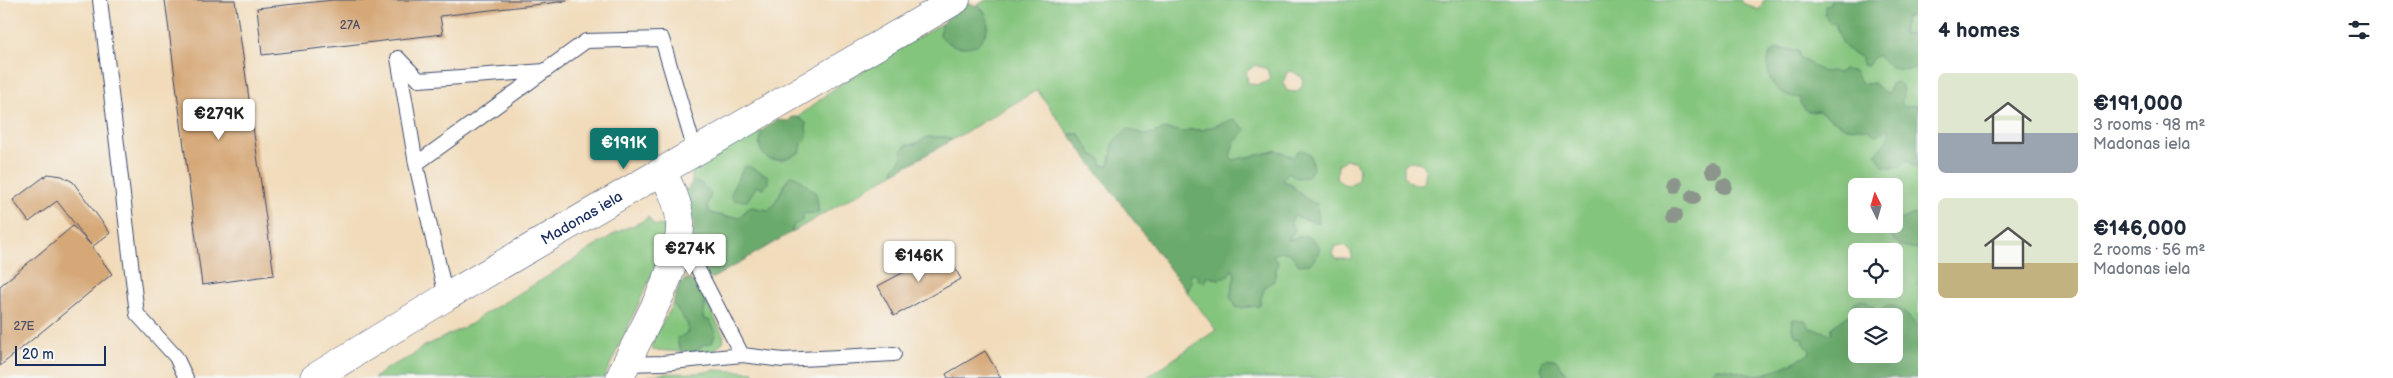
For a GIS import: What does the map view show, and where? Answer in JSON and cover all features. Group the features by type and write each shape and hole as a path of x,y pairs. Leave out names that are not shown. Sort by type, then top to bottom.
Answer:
{"main road":[{"name":"Madonas iela","path":"314,378 446,297 956,0"},
{"path":"623,371 665,282 674,258 680,233 677,204 662,172"}],"lane":[{"path":"100,0 137,314 176,357 186,378"},
{"path":"416,164 586,41 662,40 695,151"},
{"path":"446,297 416,164 398,58 418,80 546,70"},
{"path":"680,233 742,354"},
{"path":"623,371 662,363 742,354 783,360 894,354"}],"green space":[{"path":"986,0 1741,0 1743,4 1759,10 1764,0 1832,0 1829,5 1838,33 1872,59 1878,55 1894,68 1915,68 1918,76 1918,109 1916,105 1904,107 1889,92 1885,93 1874,83 1864,84 1845,70 1838,73 1818,71 1806,63 1793,49 1777,49 1800,98 1813,112 1818,111 1844,125 1852,127 1890,128 1888,140 1879,149 1908,159 1913,166 1918,168 1918,213 1903,219 1903,178 1848,178 1848,233 1895,233 1915,249 1918,248 1918,326 1903,312 1903,308 1875,308 1863,300 1856,308 1848,308 1848,316 1832,327 1832,334 1810,328 1793,319 1792,329 1796,336 1803,338 1810,349 1810,354 1780,368 1757,375 1716,368 1709,375 1694,375 1690,378 1578,378 1566,374 1562,367 1542,375 1545,378 1146,378 1216,330 1187,292 1192,282 1191,272 1219,279 1232,268 1235,275 1230,297 1237,308 1259,306 1272,255 1281,252 1290,253 1306,235 1288,240 1290,223 1294,216 1301,216 1307,201 1291,184 1282,180 1289,171 1293,157 1276,150 1233,161 1230,156 1234,143 1223,123 1203,130 1188,130 1185,133 1167,129 1146,135 1128,129 1114,141 1109,166 1102,165 1100,159 1092,154 1079,134 1069,134 1037,90 952,140 934,137 906,145 902,151 901,160 894,167 894,173 792,232 793,226 804,213 815,214 816,193 797,177 791,175 769,210 750,207 739,217 727,217 710,213 701,183 692,182 692,175 696,167 741,140 762,131 761,145 764,153 771,158 784,160 802,143 806,123 798,117 839,85 941,24 986,13 978,5","holes":["1255,65 1267,69 1270,78 1257,85 1248,83 1246,72","1292,71 1303,78 1302,86 1297,92 1287,91 1283,83 1287,72","1345,160 1354,161 1359,168 1358,180 1349,185 1343,184 1337,178 1338,165","1412,161 1421,163 1426,171 1424,182 1415,184 1404,177 1404,164","757,172 768,176 752,191 737,178 741,174","1344,245 1351,252 1351,259 1337,259 1332,253 1335,246"]},
{"path":"1832,0 1918,0 1918,13 1906,18 1903,34 1911,34 1918,31 1918,76 1915,68 1904,70 1895,68 1886,64 1878,55 1872,59 1868,66 1862,65 1862,57 1847,49 1841,40 1836,24 1833,22 1830,24 1825,15 1825,6 1829,5"},
{"path":"965,2 974,5 985,13 988,25 983,38 977,45 961,47 948,43 940,35 941,24"},
{"path":"1918,13 1918,31 1911,34 1903,34 1906,18"},
{"path":"1777,49 1798,51 1800,58 1823,72 1854,71 1859,80 1864,84 1874,83 1885,93 1889,92 1891,84 1896,82 1902,86 1903,97 1901,102 1904,107 1916,105 1918,109 1918,168 1913,166 1908,159 1903,165 1897,167 1883,166 1876,154 1889,136 1889,128 1877,135 1872,133 1870,129 1844,127 1818,111 1807,111 1800,104 1800,98 1791,96 1778,89 1773,84 1768,70 1770,53"},
{"path":"792,117 798,117 806,123 807,138 802,143 801,151 784,159 778,160 766,157 760,147 762,131 776,120 789,121"},
{"path":"1234,119 1246,130 1234,143 1230,156 1233,160 1276,150 1293,157 1299,150 1305,151 1311,156 1313,169 1308,177 1296,178 1289,172 1282,180 1307,199 1317,204 1319,223 1294,216 1290,223 1295,229 1288,240 1306,236 1320,247 1317,256 1310,264 1299,265 1290,253 1281,252 1273,255 1278,262 1274,281 1265,286 1259,306 1237,308 1230,297 1235,275 1232,269 1227,277 1219,279 1207,276 1205,282 1198,281 1197,275 1191,273 1192,281 1187,292 1069,134 1079,134 1092,154 1100,159 1102,165 1109,166 1114,141 1128,129 1146,135 1167,129 1185,132 1188,130 1203,130"},
{"path":"927,137 946,137 952,140 894,173 894,167 901,160 902,151 906,145 916,144"},
{"path":"748,166 768,176 768,184 764,188 757,186 747,201 734,200 731,197 733,189 743,168"},
{"path":"791,175 797,177 816,193 819,212 815,214 804,213 802,221 793,226 792,232 713,278 706,277 691,244 694,223 683,195 692,182 701,183 711,194 707,205 710,213 727,217 739,217 750,207 769,210 776,202"},
{"path":"1918,213 1918,248 1903,247 1903,243 1898,243 1892,237 1890,233 1903,233 1903,219"},
{"path":"648,217 654,225 666,226 662,253 604,378 374,378 387,368 412,356 421,348 473,323 479,317 547,277 614,234"},
{"path":"686,279 692,281 701,289 705,305 703,318 710,321 716,332 712,343 703,345 695,352 682,352 678,344 678,338 687,333 688,325 673,303 680,283"},
{"path":"1864,300 1875,308 1850,308 1854,302"},
{"path":"706,301 724,337 723,342 715,350 695,352 703,345 712,343 715,335 714,328 710,322 703,318"},
{"path":"673,303 688,325 687,333 678,344 682,352 655,350 651,348 653,342"},
{"path":"1889,305 1899,308 1884,308"},
{"path":"1903,312 1918,326 1918,378 1690,378 1694,375 1709,375 1716,368 1730,369 1751,375 1772,372 1809,354 1810,350 1805,346 1803,338 1796,336 1792,329 1793,319 1805,320 1810,328 1832,334 1832,327 1848,316 1848,363 1903,363"},
{"path":"1548,358 1556,360 1566,374 1578,378 1545,378 1541,370 1543,362"},
{"path":"715,370 754,372 753,378 643,378 661,374 697,373"}],"building":[{"path":"165,0 235,0 274,275 202,285"},
{"path":"333,0 567,1 440,16 443,34 262,55 257,8"},
{"path":"48,174 62,176 73,182 110,233 92,247 112,274 0,366 0,286 73,226 91,245 57,201 29,222 13,200"},
{"path":"945,250 961,279 894,316 878,286"},
{"path":"985,351 1001,378 948,378 946,374"}]}
